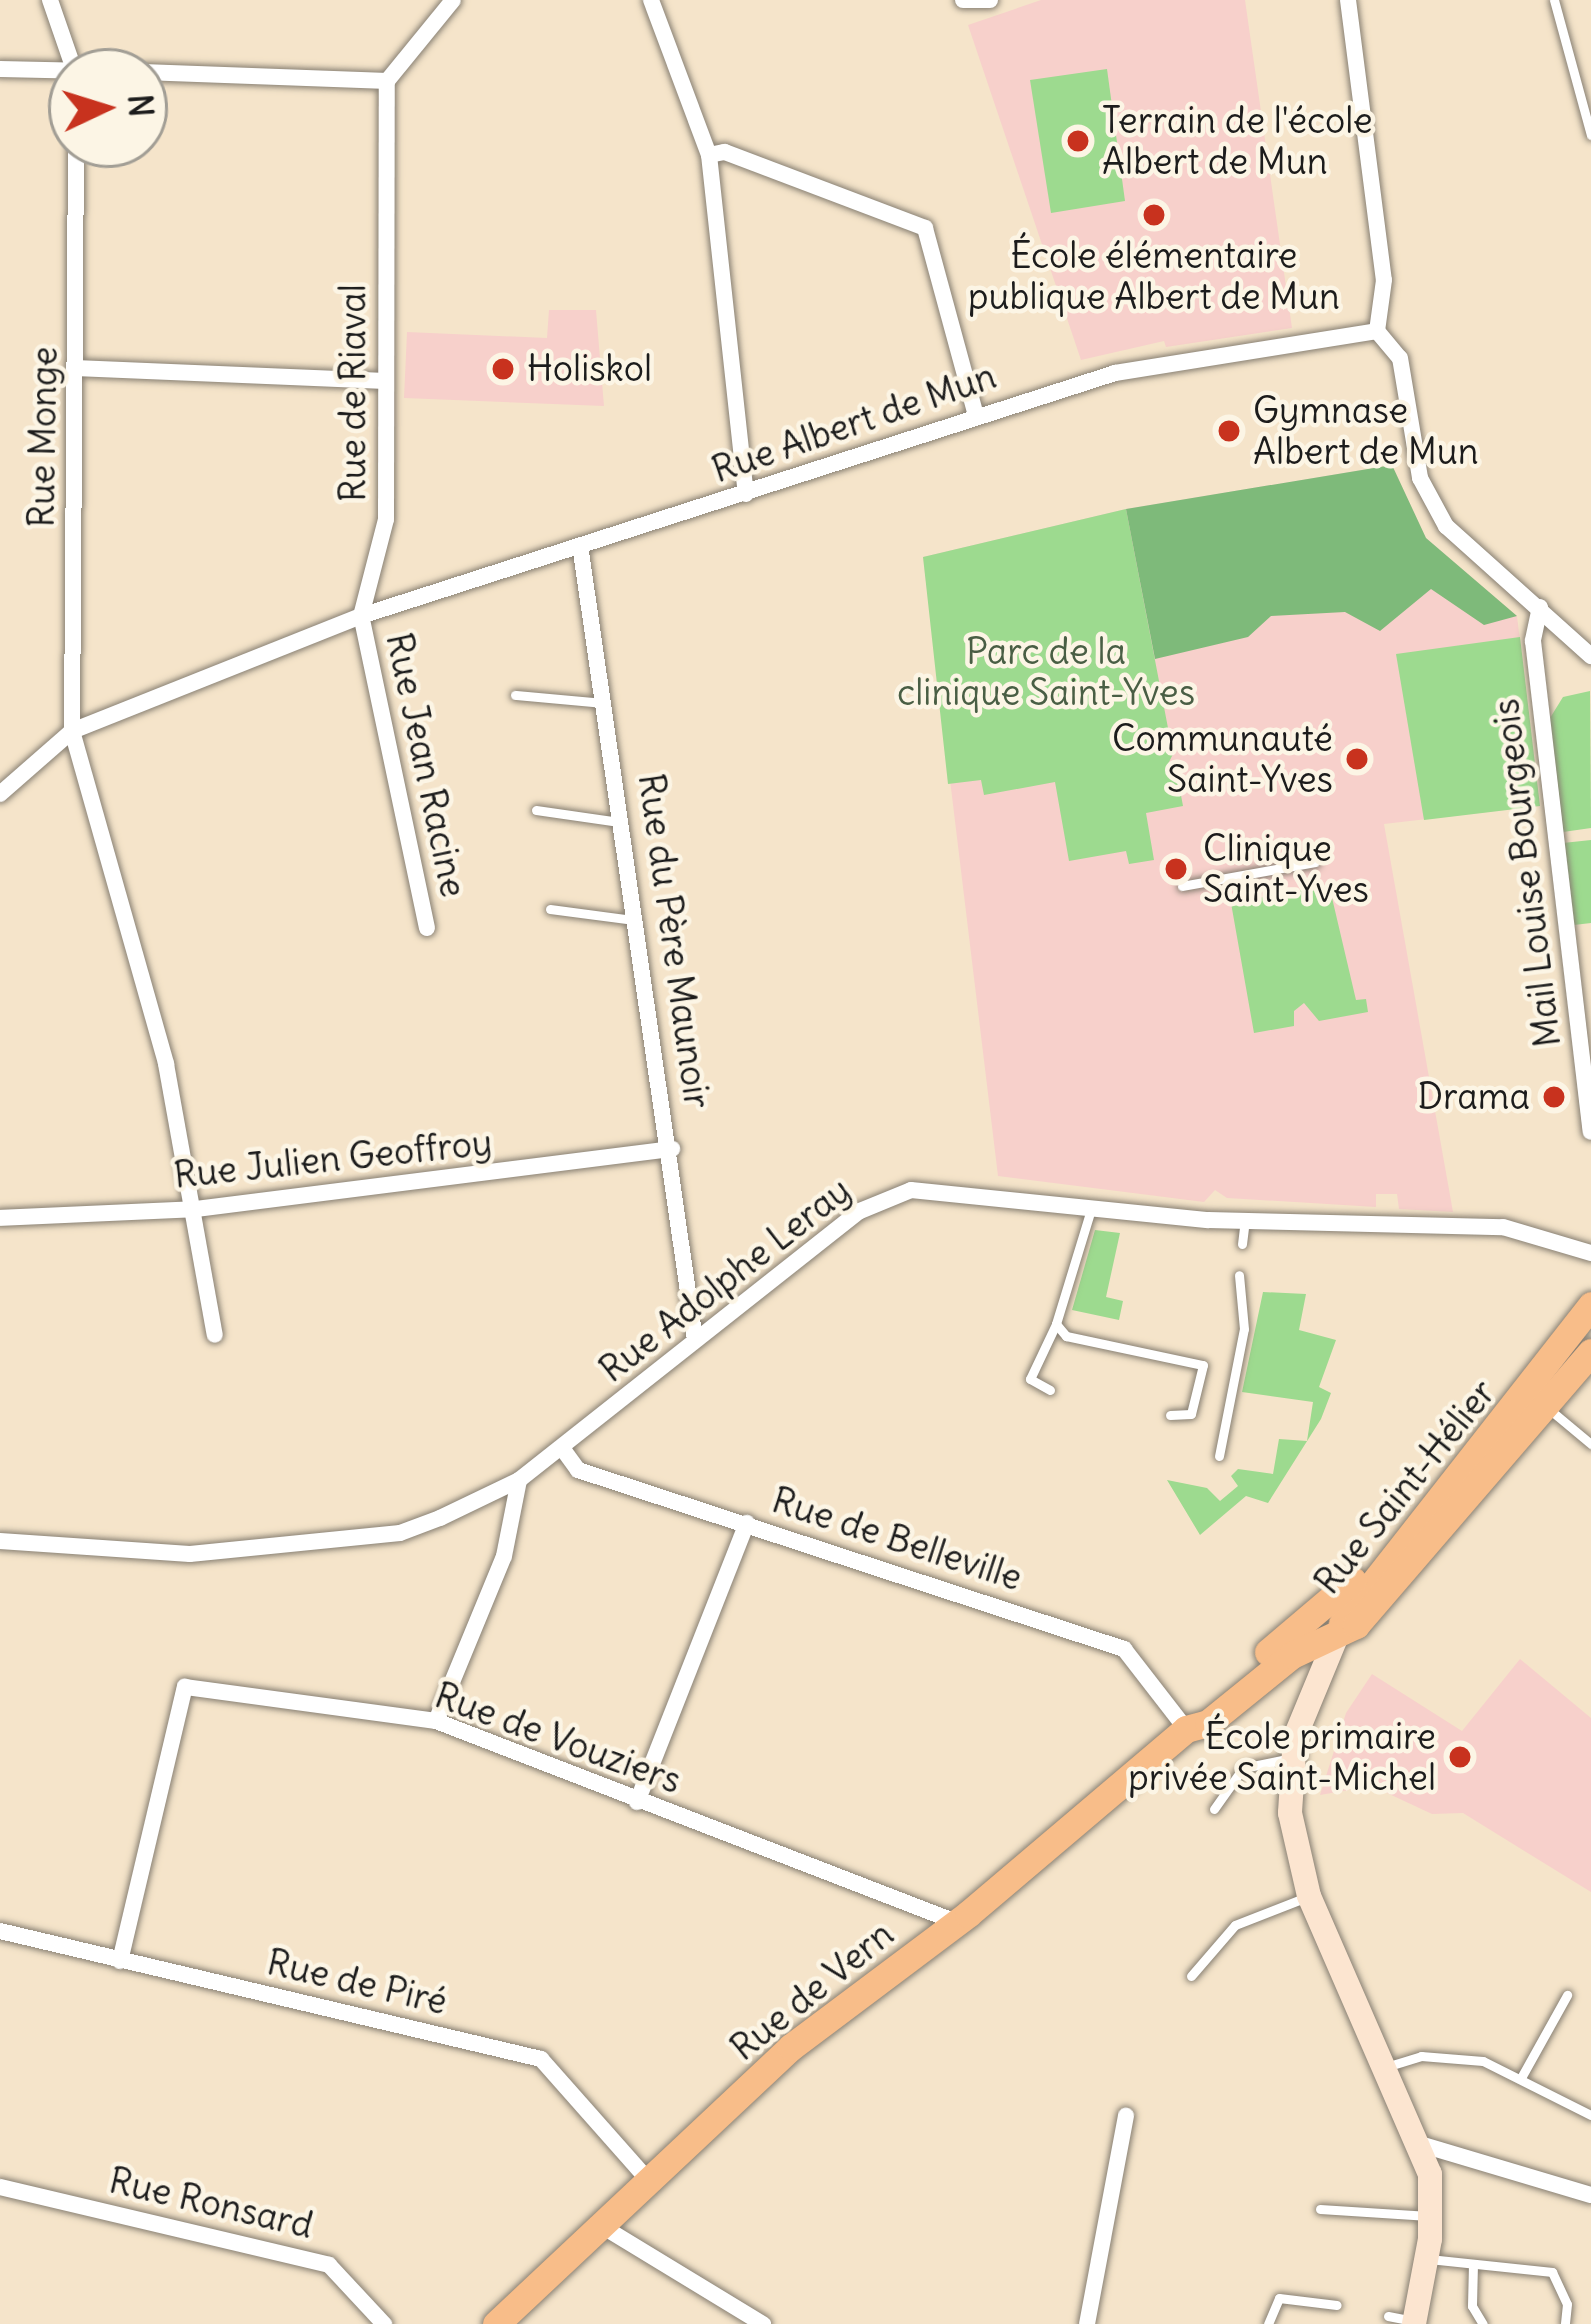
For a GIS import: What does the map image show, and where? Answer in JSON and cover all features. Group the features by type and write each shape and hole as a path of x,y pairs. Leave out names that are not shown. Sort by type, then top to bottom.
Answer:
{"main road":[{"name":"Rue Saint-Hélier","path":"1336,1638 1353,1603 1591,1305"},
{"name":"Rue Saint-Hélier","path":"1336,1638 1379,1602 1591,1352"},
{"name":"Rue de Vern","path":"1186,1729 1195,1708 1333,1601 1430,1506"},
{"name":"Rue de Vern","path":"496,2324 791,2047 956,1922 1186,1729 1208,1723 1292,1654 1336,1638"},
{"path":"1336,1638 1306,1698 1292,1758 1294,1844 1309,1896 1423,2145 1432,2217 1414,2322"}],"street":[{"path":"50,0 67,48"},
{"path":"168,73 387,82 453,0"},
{"path":"651,0 709,155 746,494"},
{"path":"963,0 990,0"},
{"path":"1348,0 1384,280 1377,331 1400,358 1412,454 1432,507 1540,608 1587,645"},
{"path":"0,69 48,70"},
{"name":"Rue de Riaval","path":"361,616 386,519 387,82"},
{"path":"709,155 724,152 925,228 976,416"},
{"name":"Rue Monge","path":"76,168 72,731 166,1064 196,1209 215,1335"},
{"name":"Rue Albert de Mun","path":"361,616 581,551 1115,373 1377,331"},
{"path":"77,368 384,381"},
{"name":"Rue du Père Maunoir","path":"581,551 672,1149 695,1340"},
{"name":"Mail Louise Bourgeois","path":"1540,608 1533,641 1591,1132"},
{"path":"0,794 72,731 361,616"},
{"name":"Rue Jean Racine","path":"361,616 428,928"},
{"name":"Rue Julien Geoffroy","path":"0,1219 196,1209 672,1149"},
{"name":"Rue Adolphe Leray","path":"0,1540 163,1555 400,1533 519,1480 860,1211 896,1194 937,1188 1245,1221 1519,1228 1591,1253"},
{"name":"Rue de Belleville","path":"562,1448 578,1470 1124,1649 1186,1729"},
{"path":"436,1721 504,1556 519,1480"},
{"path":"637,1802 747,1523"},
{"name":"Rue de Vouziers","path":"120,1961 185,1687 436,1721 956,1922"},
{"name":"Rue de Piré","path":"0,1931 541,2059 648,2180"},
{"path":"1087,2324 1126,2116"},
{"path":"1423,2145 1591,2195"},
{"name":"Rue Ronsard","path":"0,2187 329,2265 384,2324"},
{"path":"600,2225 763,2324"}],"lane":[{"path":"1554,0 1591,136"},
{"path":"515,695 605,703"},
{"path":"536,811 624,823"},
{"path":"1182,886 1315,862"},
{"path":"550,908 639,921"},
{"path":"1050,1390 1030,1379 1056,1324 1092,1206"},
{"path":"1242,1244 1245,1221"},
{"path":"1219,1456 1244,1329 1239,1275"},
{"path":"1056,1324 1066,1336 1203,1364 1191,1414 1170,1415"},
{"path":"1546,1406 1591,1444"},
{"path":"1214,1810 1243,1768 1292,1758"},
{"path":"1191,1976 1235,1925 1309,1896"},
{"path":"1522,2075 1567,1995"},
{"path":"1389,2066 1460,2056 1522,2075 1591,2115"},
{"path":"1320,2209 1432,2217"},
{"path":"1427,2259 1552,2272 1567,2304 1565,2324"},
{"path":"1474,2264 1472,2306 1483,2324"},
{"path":"1268,2324 1279,2298 1337,2306"},
{"path":"1388,2316 1414,2322"}],"shaded area":[{"name":"École élémentaire publique Albert de Mun","path":"1041,0 1245,0 1292,328 1166,347 1164,341 1081,360 968,25"},
{"name":"Holiskol","path":"549,310 596,310 604,406 404,398 407,332 547,338"},
{"name":"Clinique Saint-Yves","path":"1392,465 1426,538 1517,616 1540,806 1384,824 1453,1212 1399,1209 1397,1194 1376,1194 1376,1207 1227,1198 1215,1190 1204,1202 998,1176 923,557 1126,509"},
{"name":"École primaire privée Saint-Michel","path":"1520,1659 1591,1718 1591,1892 1463,1813 1432,1814 1372,1786 1320,1795 1346,1713 1372,1674 1462,1731"}],"green space":[{"name":"Terrain de l'école Albert de Mun","path":"1107,69 1125,201 1051,213 1030,80"},
{"path":"1392,465 1426,538 1517,616 1484,625 1431,589 1380,631 1345,612 1271,616 1248,637 1155,659 1126,509"},
{"name":"Parc de la clinique Saint-Yves","path":"1126,509 1173,754 1167,766 1177,774 1183,806 1146,813 1154,860 1129,864 1126,851 1069,861 1055,782 984,795 981,780 948,784 923,557"},
{"path":"1520,637 1540,806 1424,820 1396,654"},
{"path":"1590,691 1591,828 1563,832 1550,718 1563,697"},
{"path":"1591,840 1591,923 1574,925 1563,843"},
{"path":"1329,885 1356,1000 1366,999 1368,1012 1319,1021 1304,1003 1294,1011 1294,1026 1254,1033 1231,903"},
{"path":"1095,1230 1120,1233 1106,1297 1123,1301 1119,1320 1072,1310"},
{"path":"1263,1292 1306,1294 1299,1330 1336,1340 1319,1387 1331,1393 1321,1419 1268,1503 1246,1496 1200,1535 1167,1480 1207,1488 1220,1501 1238,1486 1231,1476 1238,1469 1273,1474 1279,1439 1307,1441 1313,1402 1242,1392"}],"place":[{"name":"Terrain de l'école Albert de Mun","path":"1078,141"},
{"name":"École élémentaire publique Albert de Mun","path":"1154,215"},
{"name":"Holiskol","path":"503,369"},
{"name":"Gymnase Albert de Mun","path":"1229,431"},
{"name":"Communauté Saint-Yves","path":"1357,759"},
{"name":"Clinique Saint-Yves","path":"1176,869"},
{"name":"Drama","path":"1554,1097"},
{"name":"École primaire privée Saint-Michel","path":"1460,1757"}]}
